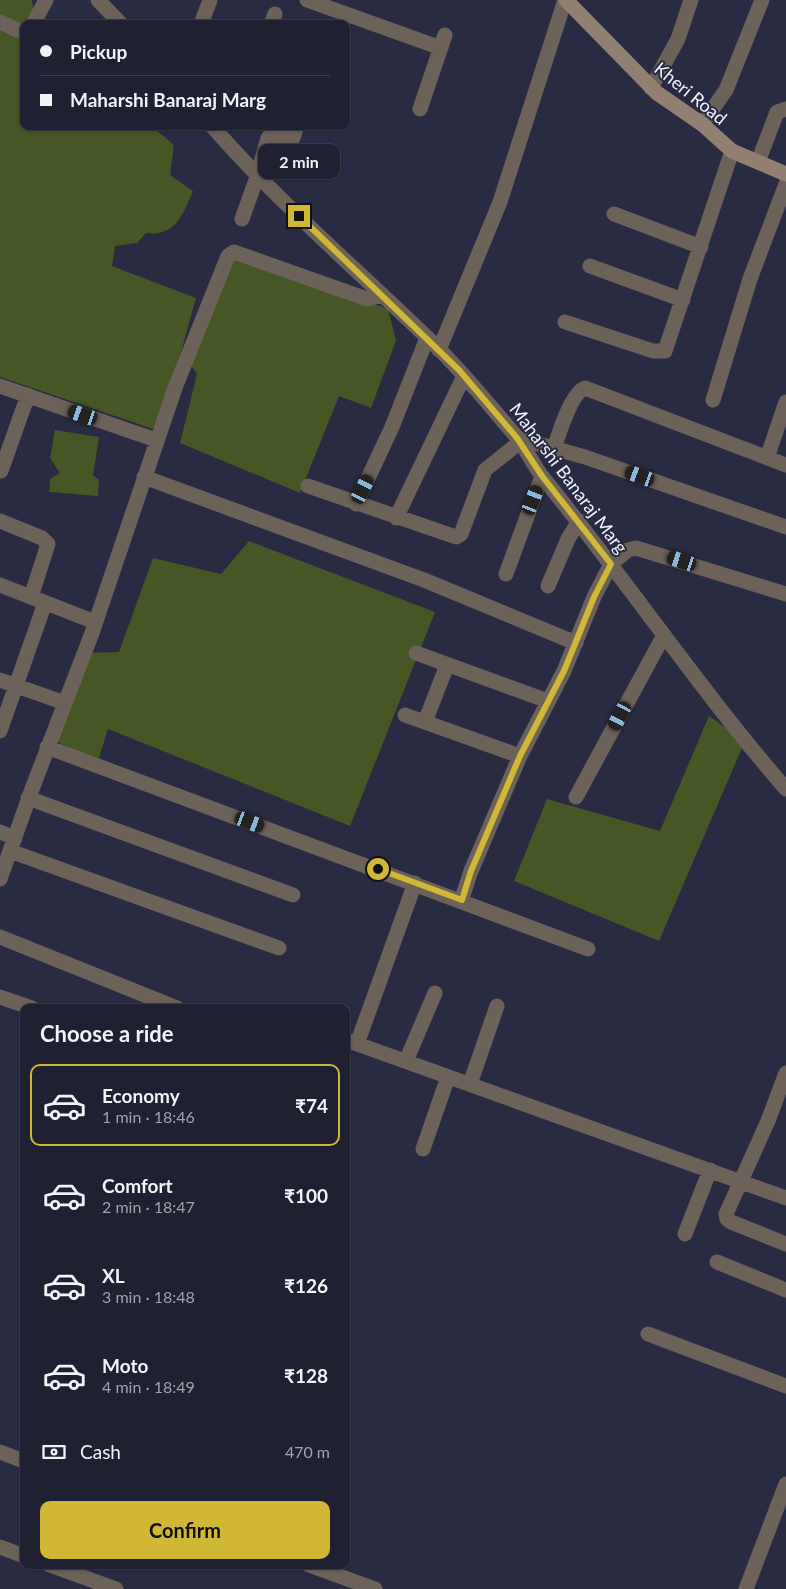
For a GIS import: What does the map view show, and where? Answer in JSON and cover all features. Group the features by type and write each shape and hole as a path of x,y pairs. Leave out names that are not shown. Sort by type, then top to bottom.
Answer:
{"street":[{"path":"35,20 46,0"},
{"path":"98,0 117,20"},
{"path":"202,20 210,0"},
{"path":"307,0 337,18"},
{"path":"439,350 500,202 566,0"},
{"name":"Kheri Road","path":"566,0 651,88 702,124 732,150 786,174"},
{"path":"651,88 678,39 691,0"},
{"path":"702,124 726,90 762,0"},
{"path":"350,21 443,42 420,109"},
{"path":"0,22 20,31"},
{"path":"758,162 777,112 786,109"},
{"name":"Maharshi Banaraj Marg","path":"219,130 257,177 427,338 464,376 519,440 542,476 579,521 745,741 786,788"},
{"path":"242,218 270,135 289,140 293,138 296,130"},
{"path":"564,322 660,352 665,351 732,150"},
{"path":"713,400 750,279 786,184"},
{"path":"614,214 701,247"},
{"path":"0,880 28,798 96,622 156,440 188,354 202,324 228,256 234,252 307,276 367,299 382,295"},
{"path":"590,266 683,300"},
{"path":"356,504 392,427 427,338"},
{"path":"396,518 464,376"},
{"path":"0,386 156,440"},
{"path":"554,448 573,401 580,390 585,388 786,465"},
{"path":"1,471 28,396"},
{"path":"767,458 786,402"},
{"path":"308,486 396,518 456,537 461,534 485,470 519,440 554,448 786,527"},
{"path":"506,574 542,476"},
{"path":"144,477 424,580 576,643"},
{"path":"0,521 42,538 48,544 38,600 16,686 0,731"},
{"path":"548,586 568,539 579,521"},
{"path":"462,900 471,871 520,756 576,643 594,597 611,564 628,550 636,548 786,594"},
{"path":"0,585 96,622"},
{"path":"576,797 664,635"},
{"path":"416,653 548,701"},
{"path":"425,722 447,665"},
{"path":"0,680 65,703"},
{"path":"405,715 520,756"},
{"path":"48,747 462,900 588,949"},
{"path":"28,798 293,895"},
{"path":"0,832 12,844 279,948"},
{"path":"415,883 352,1042 786,1198"},
{"path":"0,937 167,1004"},
{"path":"406,1060 435,993"},
{"path":"0,997 20,1004"},
{"path":"470,1084 496,1006"},
{"path":"786,1073 765,1129 728,1207 727,1219 786,1244"},
{"path":"423,1149 448,1077"},
{"path":"685,1234 710,1170"},
{"path":"717,1262 786,1290"},
{"path":"648,1334 784,1380"},
{"path":"0,1452 20,1460"},
{"path":"749,1588 786,1484"},
{"path":"0,1547 20,1554"},
{"path":"61,1569 116,1589"},
{"path":"320,1569 375,1589"}],"green space":[{"path":"0,0 32,0 34,20 20,20 20,130 156,130 174,145 170,175 193,191 186,208 171,228 156,233 146,233 137,243 115,246 112,266 196,298 159,431 0,377"},
{"path":"232,253 388,309 396,341 371,408 339,396 300,493 180,443 197,374 184,356"},
{"path":"55,430 99,437 93,475 99,480 98,496 49,492 50,479 60,473 50,458"},
{"path":"249,541 435,612 350,826 108,729 98,761 51,739 84,653 119,652 153,558 221,574"},
{"path":"709,716 745,741 659,941 514,881 547,799 660,831"}],"route":[{"path":"299,216 459,370 517,438 542,476 611,564 594,597 564,671 520,756 471,871 462,900 378,869"}]}
